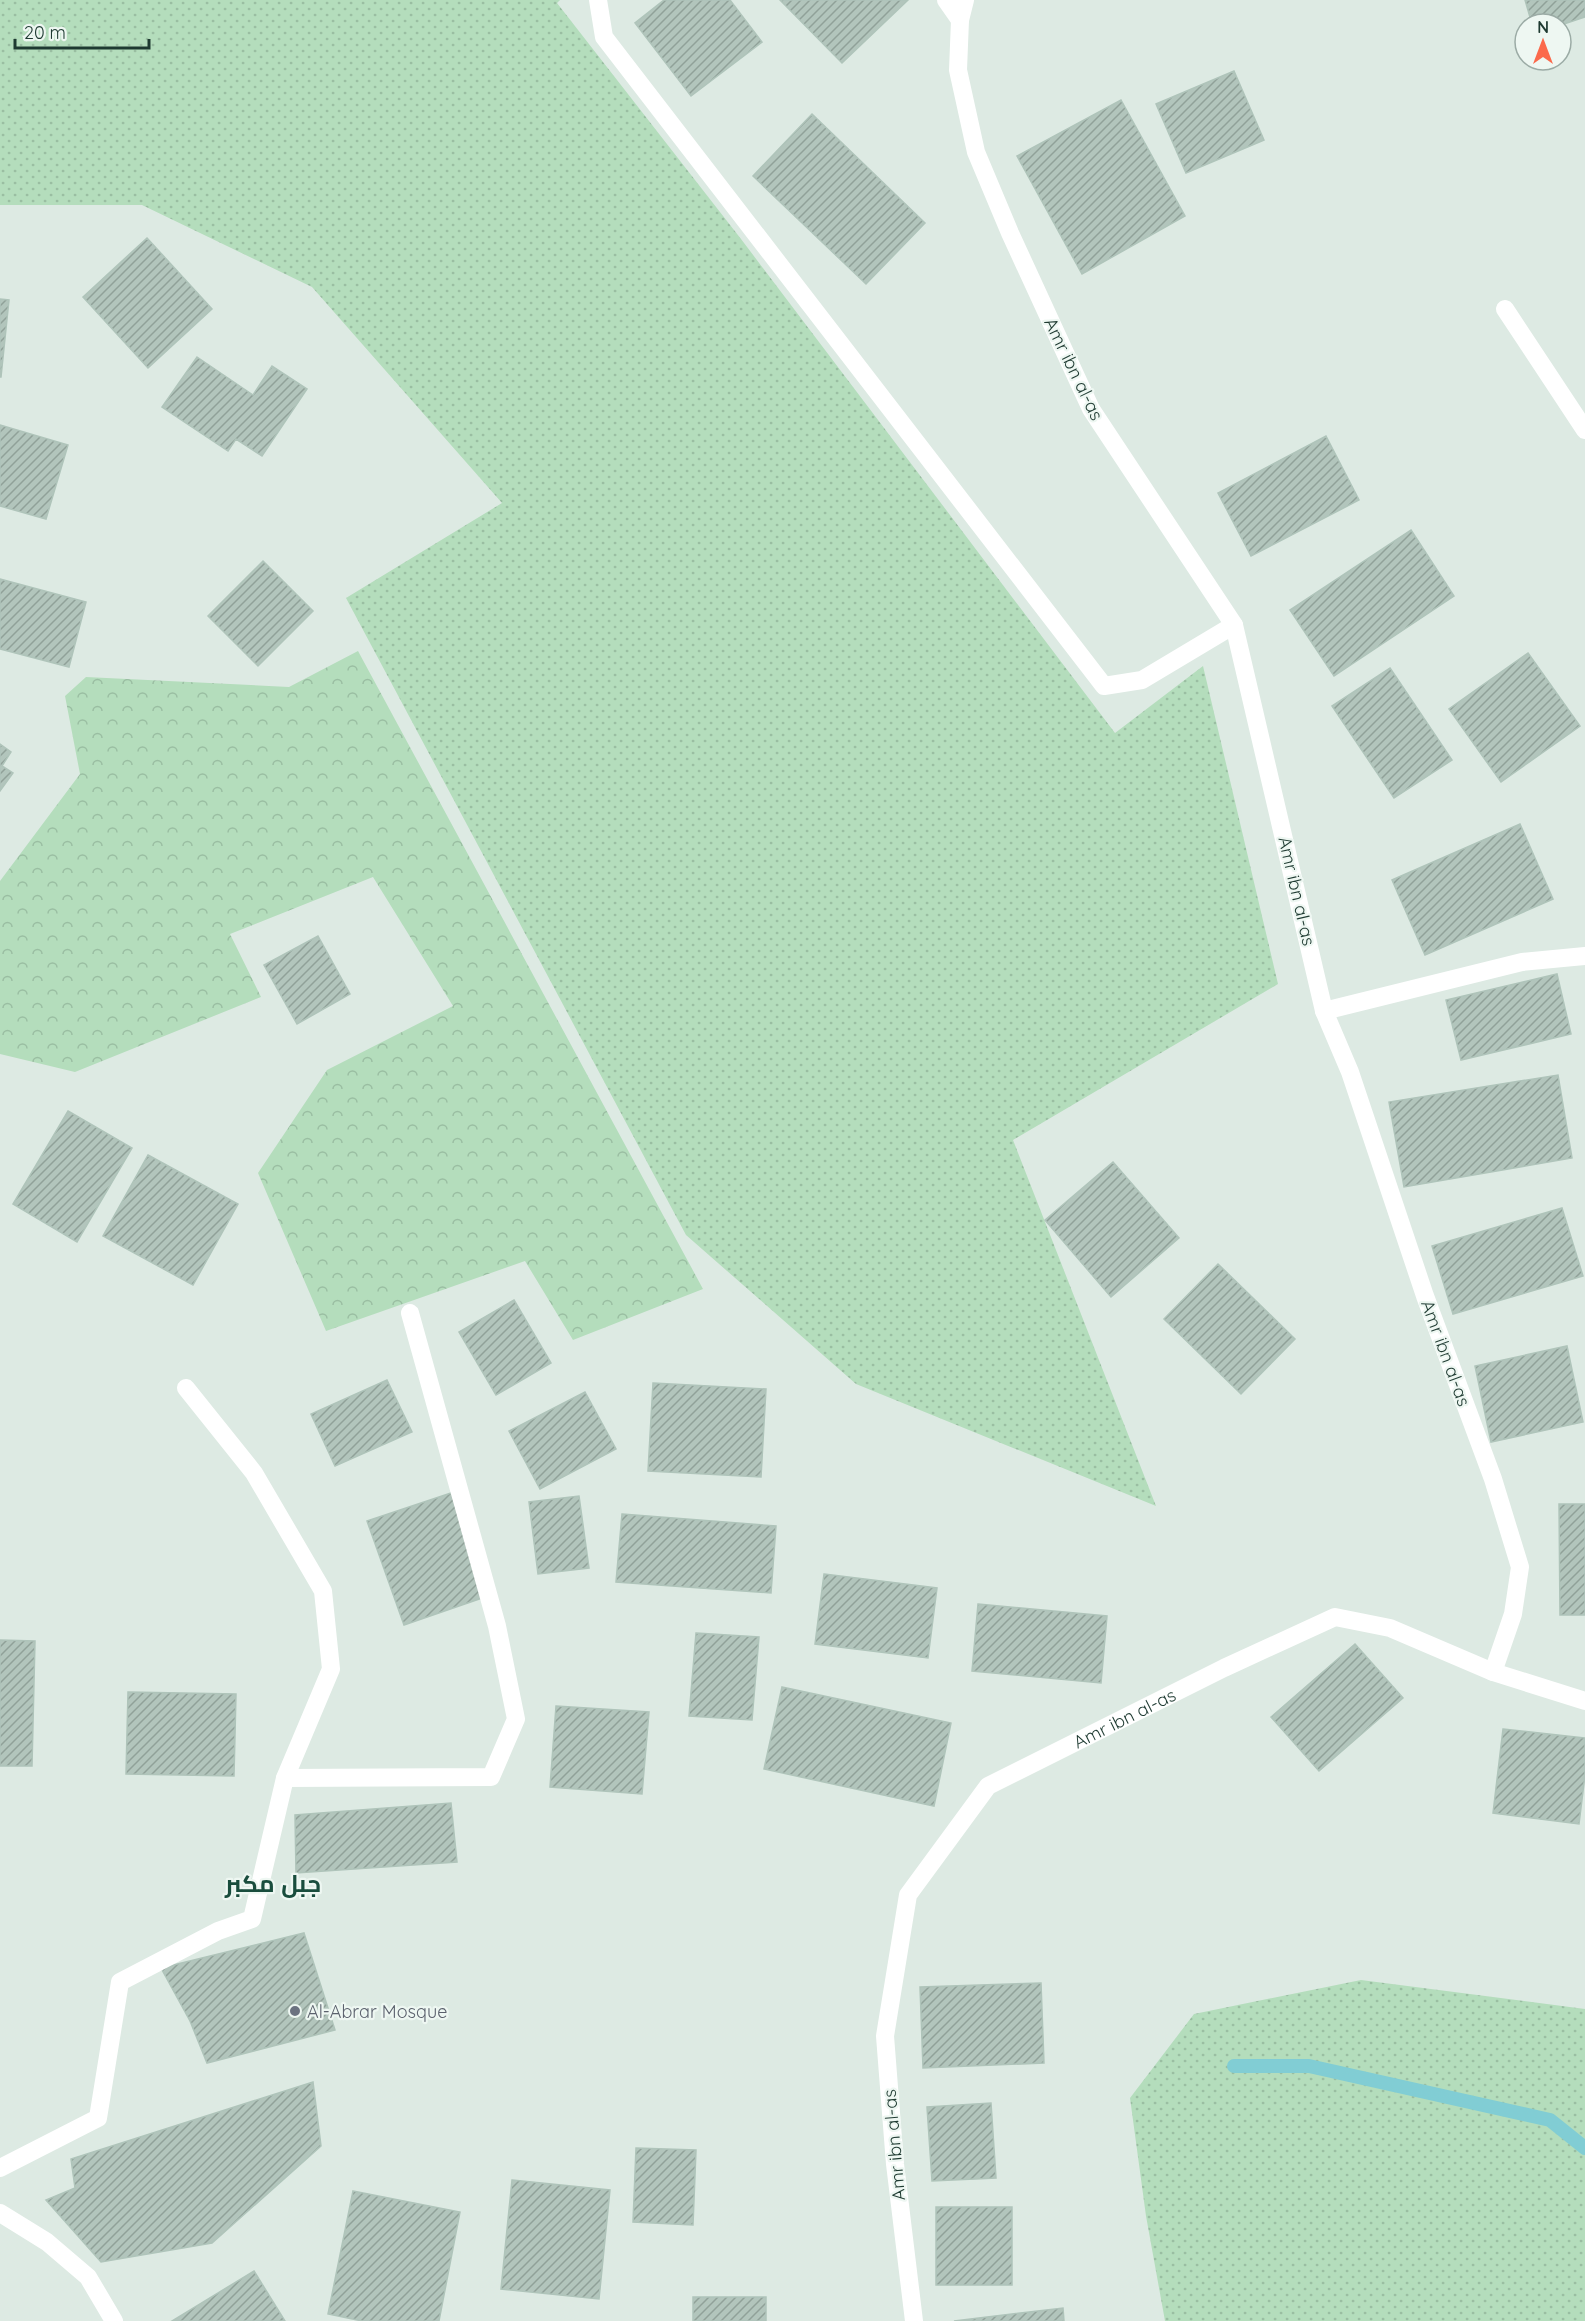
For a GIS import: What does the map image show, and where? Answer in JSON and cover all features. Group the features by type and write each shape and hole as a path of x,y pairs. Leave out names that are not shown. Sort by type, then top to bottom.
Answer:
{"street":[{"path":"598,0 604,37 1104,686 1142,680 1234,625"},
{"path":"946,0 960,20"},
{"name":"Amr ibn al-as","path":"914,2321 895,2164 885,2036 908,1895 988,1786 1224,1668 1335,1617 1390,1628 1492,1672 1513,1614 1520,1567 1492,1479 1425,1296 1350,1072 1324,1011 1234,625 1091,409 975,152 958,70 960,20 965,0"},
{"path":"1504,309 1585,430"},
{"path":"1324,1011 1522,962 1585,956"},
{"path":"285,1778 491,1777 516,1719 497,1626 410,1313"},
{"path":"0,2168 98,2118 120,1982 218,1930 252,1919 285,1778 331,1669 323,1591 254,1473 186,1388"},
{"path":"1492,1672 1585,1701"},
{"path":"0,2213 47,2242 88,2277 114,2321"}],"green space":[{"path":"0,0 560,0 557,3 741,239 1115,733 1203,666 1278,984 1013,1140 1156,1506 856,1384 686,1235 346,598 502,503 312,287 142,205 0,205"},
{"path":"358,651 703,1289 573,1340 525,1261 326,1331 258,1173 327,1070 453,1006 373,877 230,934 261,997 75,1072 0,1054 0,881 80,774 65,696 86,677 289,687"},
{"path":"1361,1980 1585,2009 1585,2321 1165,2321 1146,2216 1130,2098 1194,2014"}],"building":[{"path":"664,0 730,0 762,42 691,96 635,23"},
{"path":"780,0 908,0 842,63"},
{"path":"1525,0 1585,0 1585,17 1573,21 1573,12 1528,12"},
{"path":"1234,71 1264,140 1186,173 1156,104"},
{"path":"1121,100 1185,216 1082,274 1017,156"},
{"path":"812,114 925,223 866,284 753,176"},
{"path":"147,238 212,309 148,368 83,297"},
{"path":"0,299 9,300 1,377 0,377"},
{"path":"197,357 253,395 272,366 307,389 262,456 236,439 228,451 162,407"},
{"path":"0,425 68,445 46,519 0,506"},
{"path":"1326,436 1359,500 1251,556 1218,493"},
{"path":"1411,530 1454,596 1334,676 1290,610"},
{"path":"263,561 313,611 258,666 208,616"},
{"path":"0,579 86,602 69,667 0,649"},
{"path":"1528,653 1580,726 1501,782 1449,709"},
{"path":"1390,668 1452,760 1394,798 1332,706"},
{"path":"0,744 11,752 2,766 13,773 0,791"},
{"path":"1520,824 1553,899 1425,955 1392,880"},
{"path":"318,936 350,994 297,1024 264,965"},
{"path":"1557,974 1571,1034 1461,1060 1446,1000"},
{"path":"1558,1075 1572,1158 1404,1187 1389,1102"},
{"path":"68,1111 132,1148 77,1242 13,1204"},
{"path":"148,1155 238,1204 193,1285 103,1236"},
{"path":"1113,1162 1179,1238 1111,1297 1045,1220"},
{"path":"1562,1208 1583,1276 1453,1314 1432,1246"},
{"path":"1218,1264 1295,1339 1241,1394 1164,1319"},
{"path":"514,1300 551,1363 496,1395 459,1332"},
{"path":"1567,1346 1583,1422 1491,1442 1475,1366"},
{"path":"387,1380 412,1432 335,1466 311,1414"},
{"path":"653,1383 766,1389 761,1477 648,1471"},
{"path":"585,1392 616,1449 540,1489 509,1431"},
{"path":"451,1493 488,1596 404,1625 367,1521"},
{"path":"579,1496 589,1568 538,1574 529,1502"},
{"path":"1559,1504 1585,1504 1585,1615 1560,1615"},
{"path":"622,1514 776,1526 771,1593 616,1582"},
{"path":"824,1574 937,1588 928,1658 815,1644"},
{"path":"978,1604 1107,1616 1101,1683 972,1671"},
{"path":"696,1633 759,1637 752,1720 689,1716"},
{"path":"0,1640 35,1641 32,1766 0,1766"},
{"path":"1355,1644 1403,1698 1319,1771 1271,1717"},
{"path":"782,1687 951,1723 934,1806 764,1769"},
{"path":"128,1692 236,1694 234,1776 126,1774"},
{"path":"556,1706 649,1712 642,1794 550,1787"},
{"path":"1503,1729 1585,1738 1585,1775 1579,1824 1493,1813"},
{"path":"451,1803 457,1862 296,1873 295,1815"},
{"path":"304,1933 335,2030 207,2063 190,2021 161,1968"},
{"path":"1041,1983 1044,2063 923,2068 920,1987"},
{"path":"313,2082 321,2146 212,2243 101,2262 46,2200 75,2188 71,2159"},
{"path":"991,2103 996,2178 932,2181 927,2107"},
{"path":"636,2148 696,2150 693,2225 633,2222"},
{"path":"512,2180 610,2190 599,2299 501,2289"},
{"path":"353,2191 460,2212 439,2321 362,2321 328,2314"},
{"path":"936,2207 1012,2207 1012,2285 936,2285"},
{"path":"254,2271 285,2321 172,2321"},
{"path":"693,2297 766,2297 766,2321 693,2321"},
{"path":"1063,2308 1064,2321 954,2321"}],"waterway":[{"path":"1234,2066 1309,2066 1550,2120 1585,2148"}],"place":[{"name":"Al-Abrar Mosque","path":"295,2011"}],"district":[{"name":"جبل مكبر","path":"273,1883"}]}
